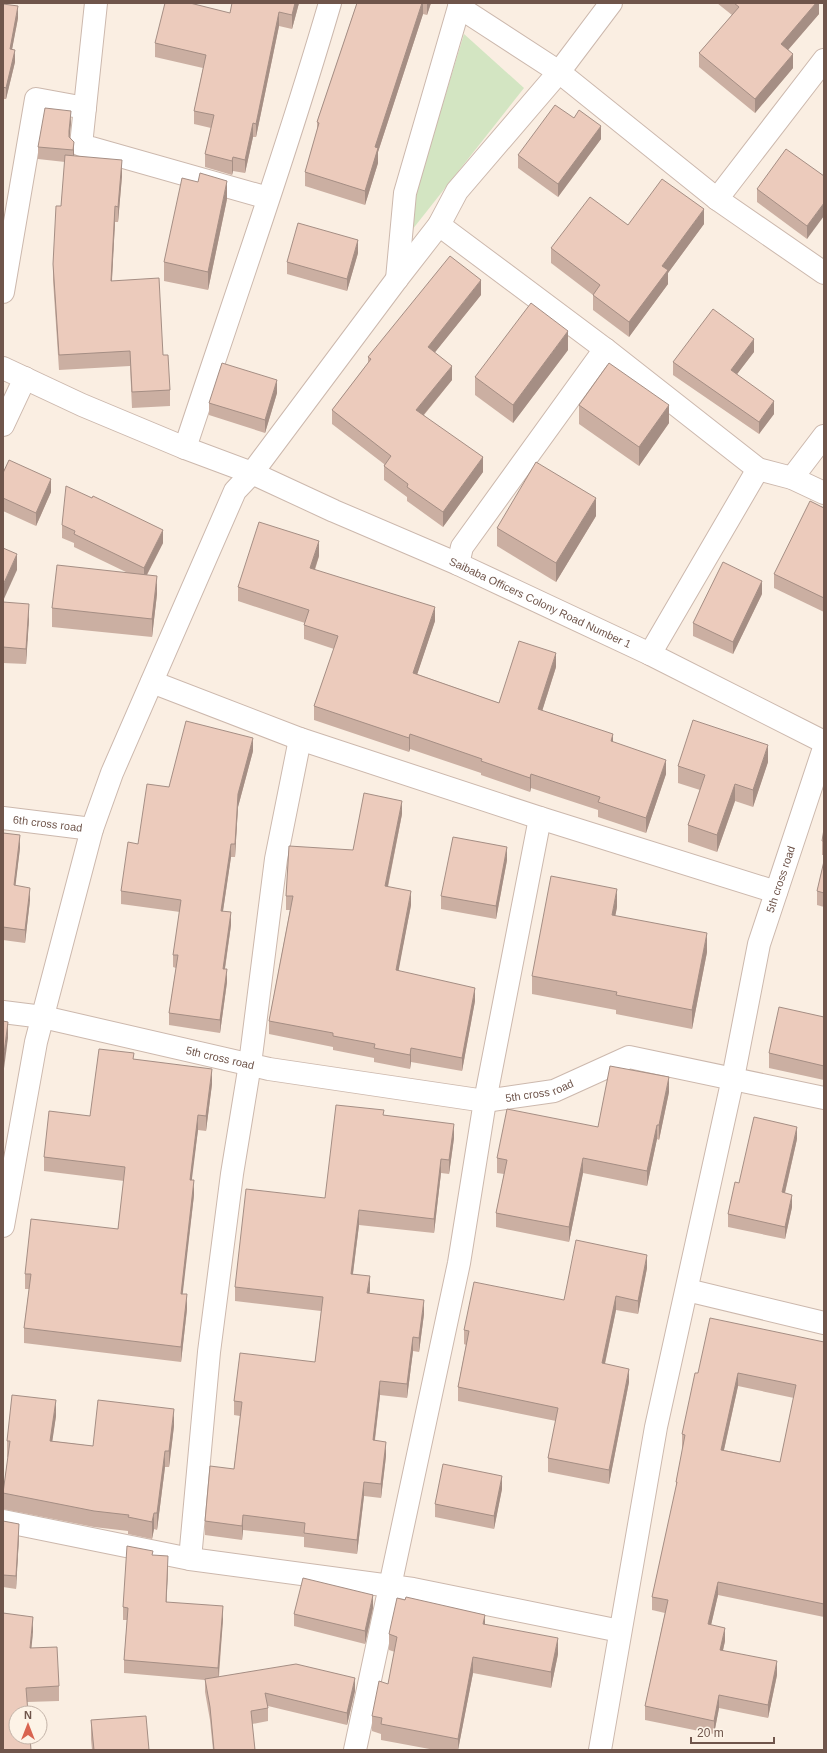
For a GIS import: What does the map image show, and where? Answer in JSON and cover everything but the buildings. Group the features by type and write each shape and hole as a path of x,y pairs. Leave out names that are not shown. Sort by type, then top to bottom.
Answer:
{"street":[{"path":"96,3 81,145 268,198"},
{"path":"185,448 311,67 330,3"},
{"path":"3,1226 3,1219 36,1042 92,829 112,774 235,491 252,473 397,278 439,225 457,191 559,72 612,3"},
{"path":"397,278 405,193 460,5 559,72 717,198 824,273"},
{"path":"717,198 824,60"},
{"path":"3,292 36,99 85,108"},
{"path":"439,225 605,349 758,469 792,478 824,493"},
{"path":"458,564 462,547 605,349"},
{"name":"Saibaba Officers Colony Road Number 1","path":"3,368 82,405 185,448 252,473 334,511 458,564 650,654 824,742"},
{"path":"3,425 25,378"},
{"path":"792,478 824,436"},
{"path":"650,654 758,469"},
{"path":"152,682 300,739 540,818 776,892"},
{"path":"190,1559 209,1352 232,1174 250,1064 276,859 300,739"},
{"name":"5th cross road","path":"3,1012 43,1017 250,1064 486,1101 554,1091 629,1057 733,1078 759,944 824,748"},
{"name":"6th cross road","path":"3,818 92,829"},
{"path":"355,1750 459,1263 486,1101 540,818"},
{"path":"600,1750 656,1427 688,1290 733,1078 824,1098"},
{"path":"688,1290 824,1323"},
{"path":"3,1521 190,1559 413,1589 620,1631"}],"green space":[{"path":"464,34 524,88 412,230 415,195"}]}
